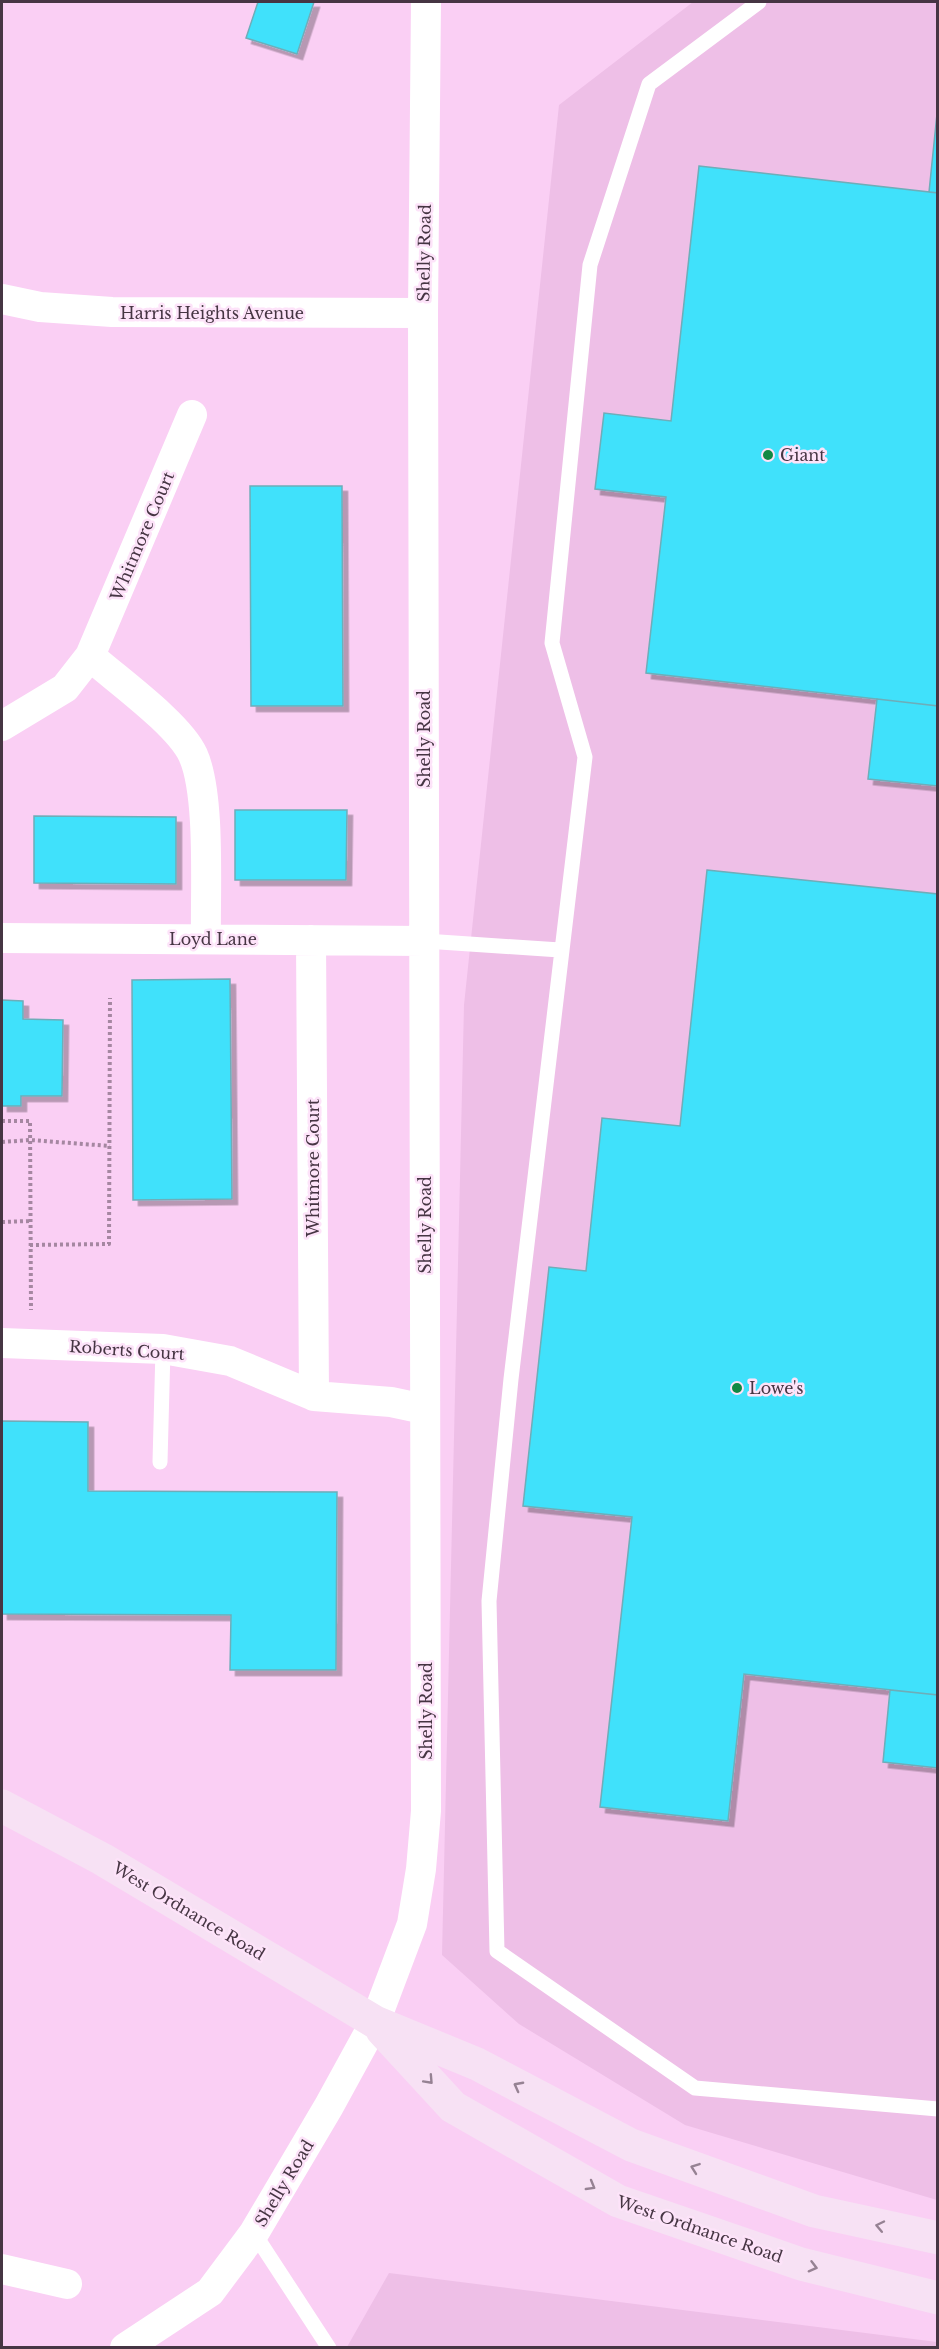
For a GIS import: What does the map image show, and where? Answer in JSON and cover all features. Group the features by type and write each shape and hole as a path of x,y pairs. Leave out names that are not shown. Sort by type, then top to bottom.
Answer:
{"main road":[{"name":"West Ordnance Road","path":"2,1806 102,1859 375,2022 477,2064 631,2145 814,2211 938,2238"},
{"name":"West Ordnance Road","path":"375,2022 453,2107 618,2201 801,2264 938,2298"}],"street":[{"name":"Shelly Road","path":"125,2348 210,2292 254,2233 329,2106 375,2022 412,1924 422,1869 426,1811 423,313 426,2"},
{"name":"Harris Heights Avenue","path":"2,299 40,307 112,312 423,313"},
{"name":"Whitmore Court","path":"2,726 64,688 90,656 192,415"},
{"path":"90,656 175,731 193,754 200,778 203,812 206,939"},
{"name":"Loyd Lane","path":"2,938 425,941"},
{"name":"Whitmore Court","path":"311,940 314,1396"},
{"name":"Roberts Court","path":"2,1343 163,1349 230,1361 314,1396 391,1402 424,1409"},
{"path":"2,2269 67,2284"}],"lane":[{"path":"759,2 649,84 590,265 552,643 585,757 560,950 489,1601 497,1951 695,2088 938,2109"},
{"path":"425,941 560,950"},
{"path":"160,1462 163,1349"},
{"path":"254,2233 329,2348"}],"path":[{"path":"30,1245 109,1244 110,998"},
{"path":"2,1121 30,1120 31,1311"},
{"path":"2,1142 30,1140 110,1146"},
{"path":"2,1222 30,1221"}],"shaded area":[{"path":"693,2 937,2 937,2200 685,2125 519,2024 442,1955 464,1005 559,105"},
{"path":"389,2273 937,2342 937,2347 347,2347"}],"building":[{"path":"258,2 314,2 297,54 246,38"},
{"path":"938,104 938,193 929,192"},
{"name":"Giant","path":"699,166 938,193 938,706 646,673 666,497 595,489 604,413 671,421"},
{"path":"250,486 342,486 343,706 251,706"},
{"path":"877,699 938,706 938,786 868,779"},
{"path":"235,810 347,810 346,880 235,880"},
{"path":"34,816 176,817 176,884 34,883"},
{"name":"Lowe's","path":"707,870 938,894 938,1695 744,1674 728,1821 600,1807 632,1517 523,1506 549,1267 586,1271 602,1118 680,1126"},
{"path":"230,979 232,1199 133,1200 132,980"},
{"path":"2,1000 23,1001 23,1019 63,1020 62,1096 21,1096 21,1106 2,1106"},
{"path":"2,1421 88,1422 88,1491 337,1492 336,1670 230,1670 231,1615 2,1614"},
{"path":"890,1690 938,1695 938,1768 883,1762"}],"place":[{"name":"Giant","path":"768,455"},
{"name":"Lowe's","path":"737,1388"}]}
